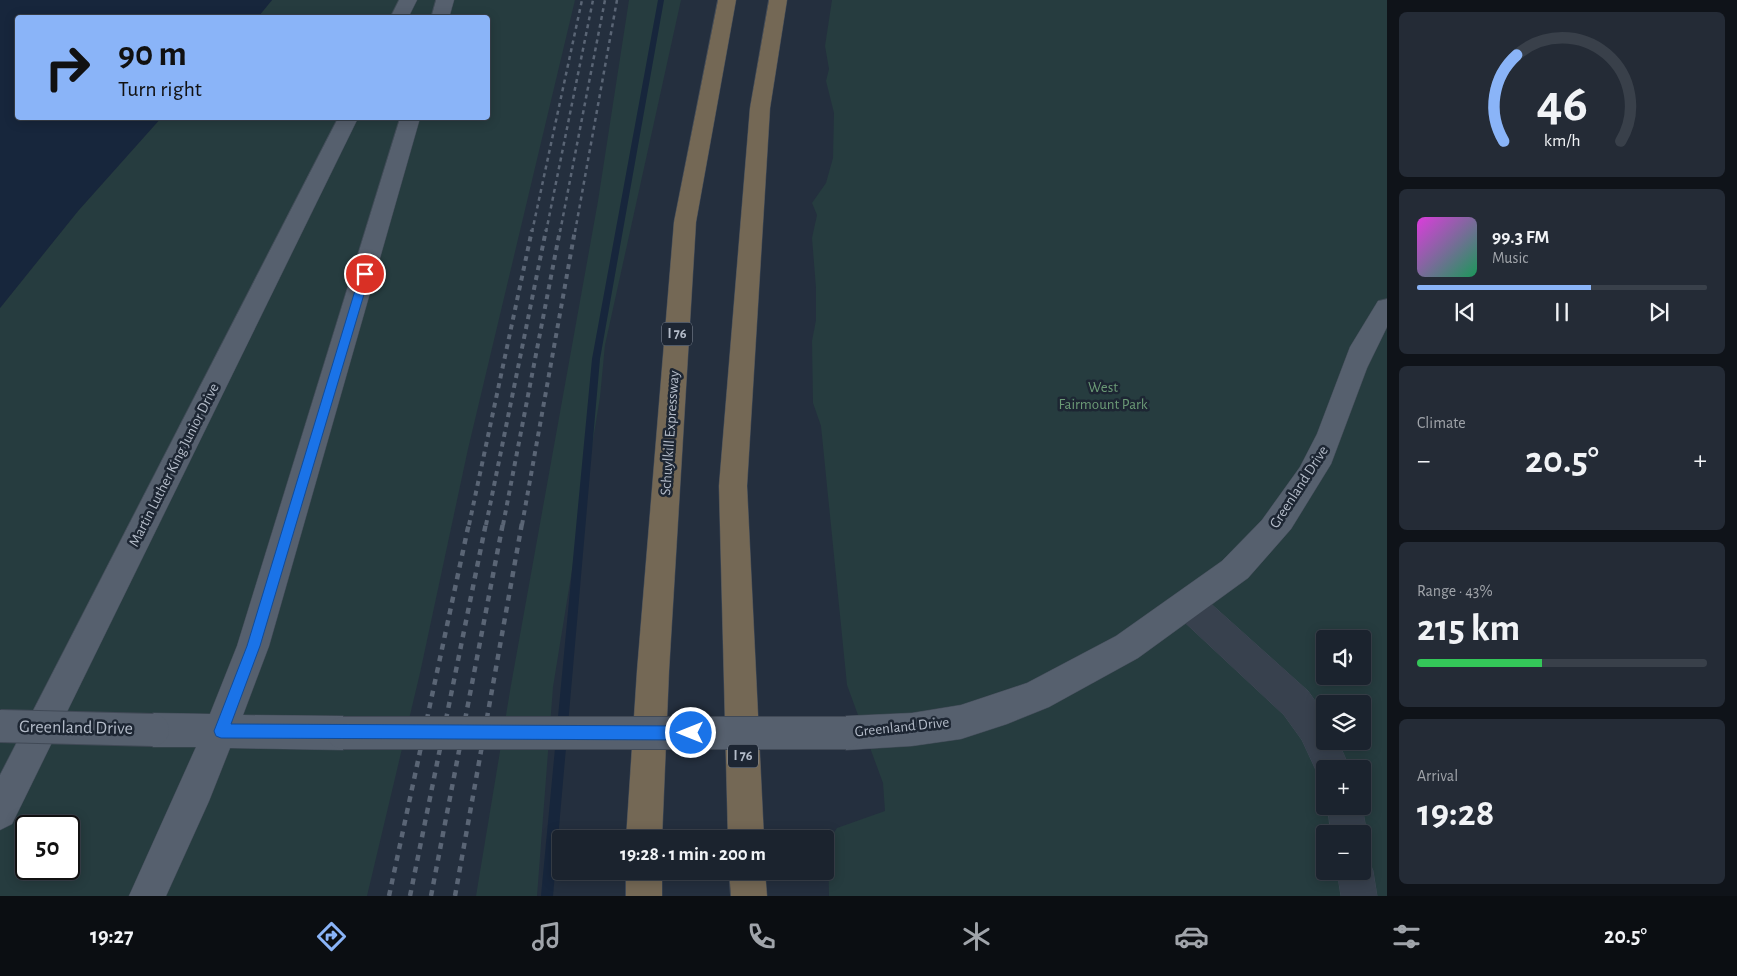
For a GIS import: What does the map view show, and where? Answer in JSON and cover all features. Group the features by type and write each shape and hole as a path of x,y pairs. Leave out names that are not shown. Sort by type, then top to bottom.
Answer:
{"highway":[{"name":"Schuylkill Expressway","path":"644,830 653,671 686,222 727,0"},
{"name":"I 76","path":"746,830 733,486 760,108 778,0"},
{"path":"644,880 644,896"},
{"path":"748,880 749,896"}],"main road":[{"path":"400,15 408,0"},
{"path":"424,0 429,15"},
{"path":"441,15 446,0"},
{"name":"Martin Luther King Junior Drive","path":"0,812 347,120"},
{"path":"146,896 197,789 221,731 259,628 409,120"},
{"name":"Greenland Drive","path":"0,726 343,733 846,733 934,727 977,718 1020,703 1059,685 1148,633 1189,605 1244,561 1282,518 1323,454 1367,339 1387,308"}],"lane":[{"path":"1189,605 1296,703 1314,728 1329,760"},
{"path":"1357,880 1360,896"}],"green space":[{"path":"272,0 575,0 468,449 420,673 367,896 0,896 0,308 78,211 159,120 490,120 490,15 260,15"},
{"path":"629,0 681,0 605,345 600,397 553,687 537,896 476,896 511,685 598,201"},
{"name":"West Fairmount Park","path":"832,0 1387,0 1387,896 829,896 829,880 834,880 834,833 837,828 885,811 883,783 847,685 821,426 813,403 812,341 816,320 816,288 812,238 817,215 812,203 826,183 833,158 834,113 826,81 829,69 825,46"}],"water":[{"path":"0,0 272,0 260,15 15,15 15,120 159,120 78,211 0,308"}],"waterway":[{"path":"547,896 596,359 661,0"}],"railway":[{"path":"532,232 582,0"},
{"path":"546,232 593,0"},
{"path":"560,232 605,0"},
{"path":"575,232 617,0"},
{"path":"469,525 532,230"},
{"path":"486,525 546,230"},
{"path":"503,525 560,230"},
{"path":"522,525 575,230"},
{"path":"389,896 469,523"},
{"path":"410,896 486,523"},
{"path":"431,896 503,523"},
{"path":"455,896 522,523"}],"route":[{"path":"365,274 254,646 221,731 691,733"}]}
